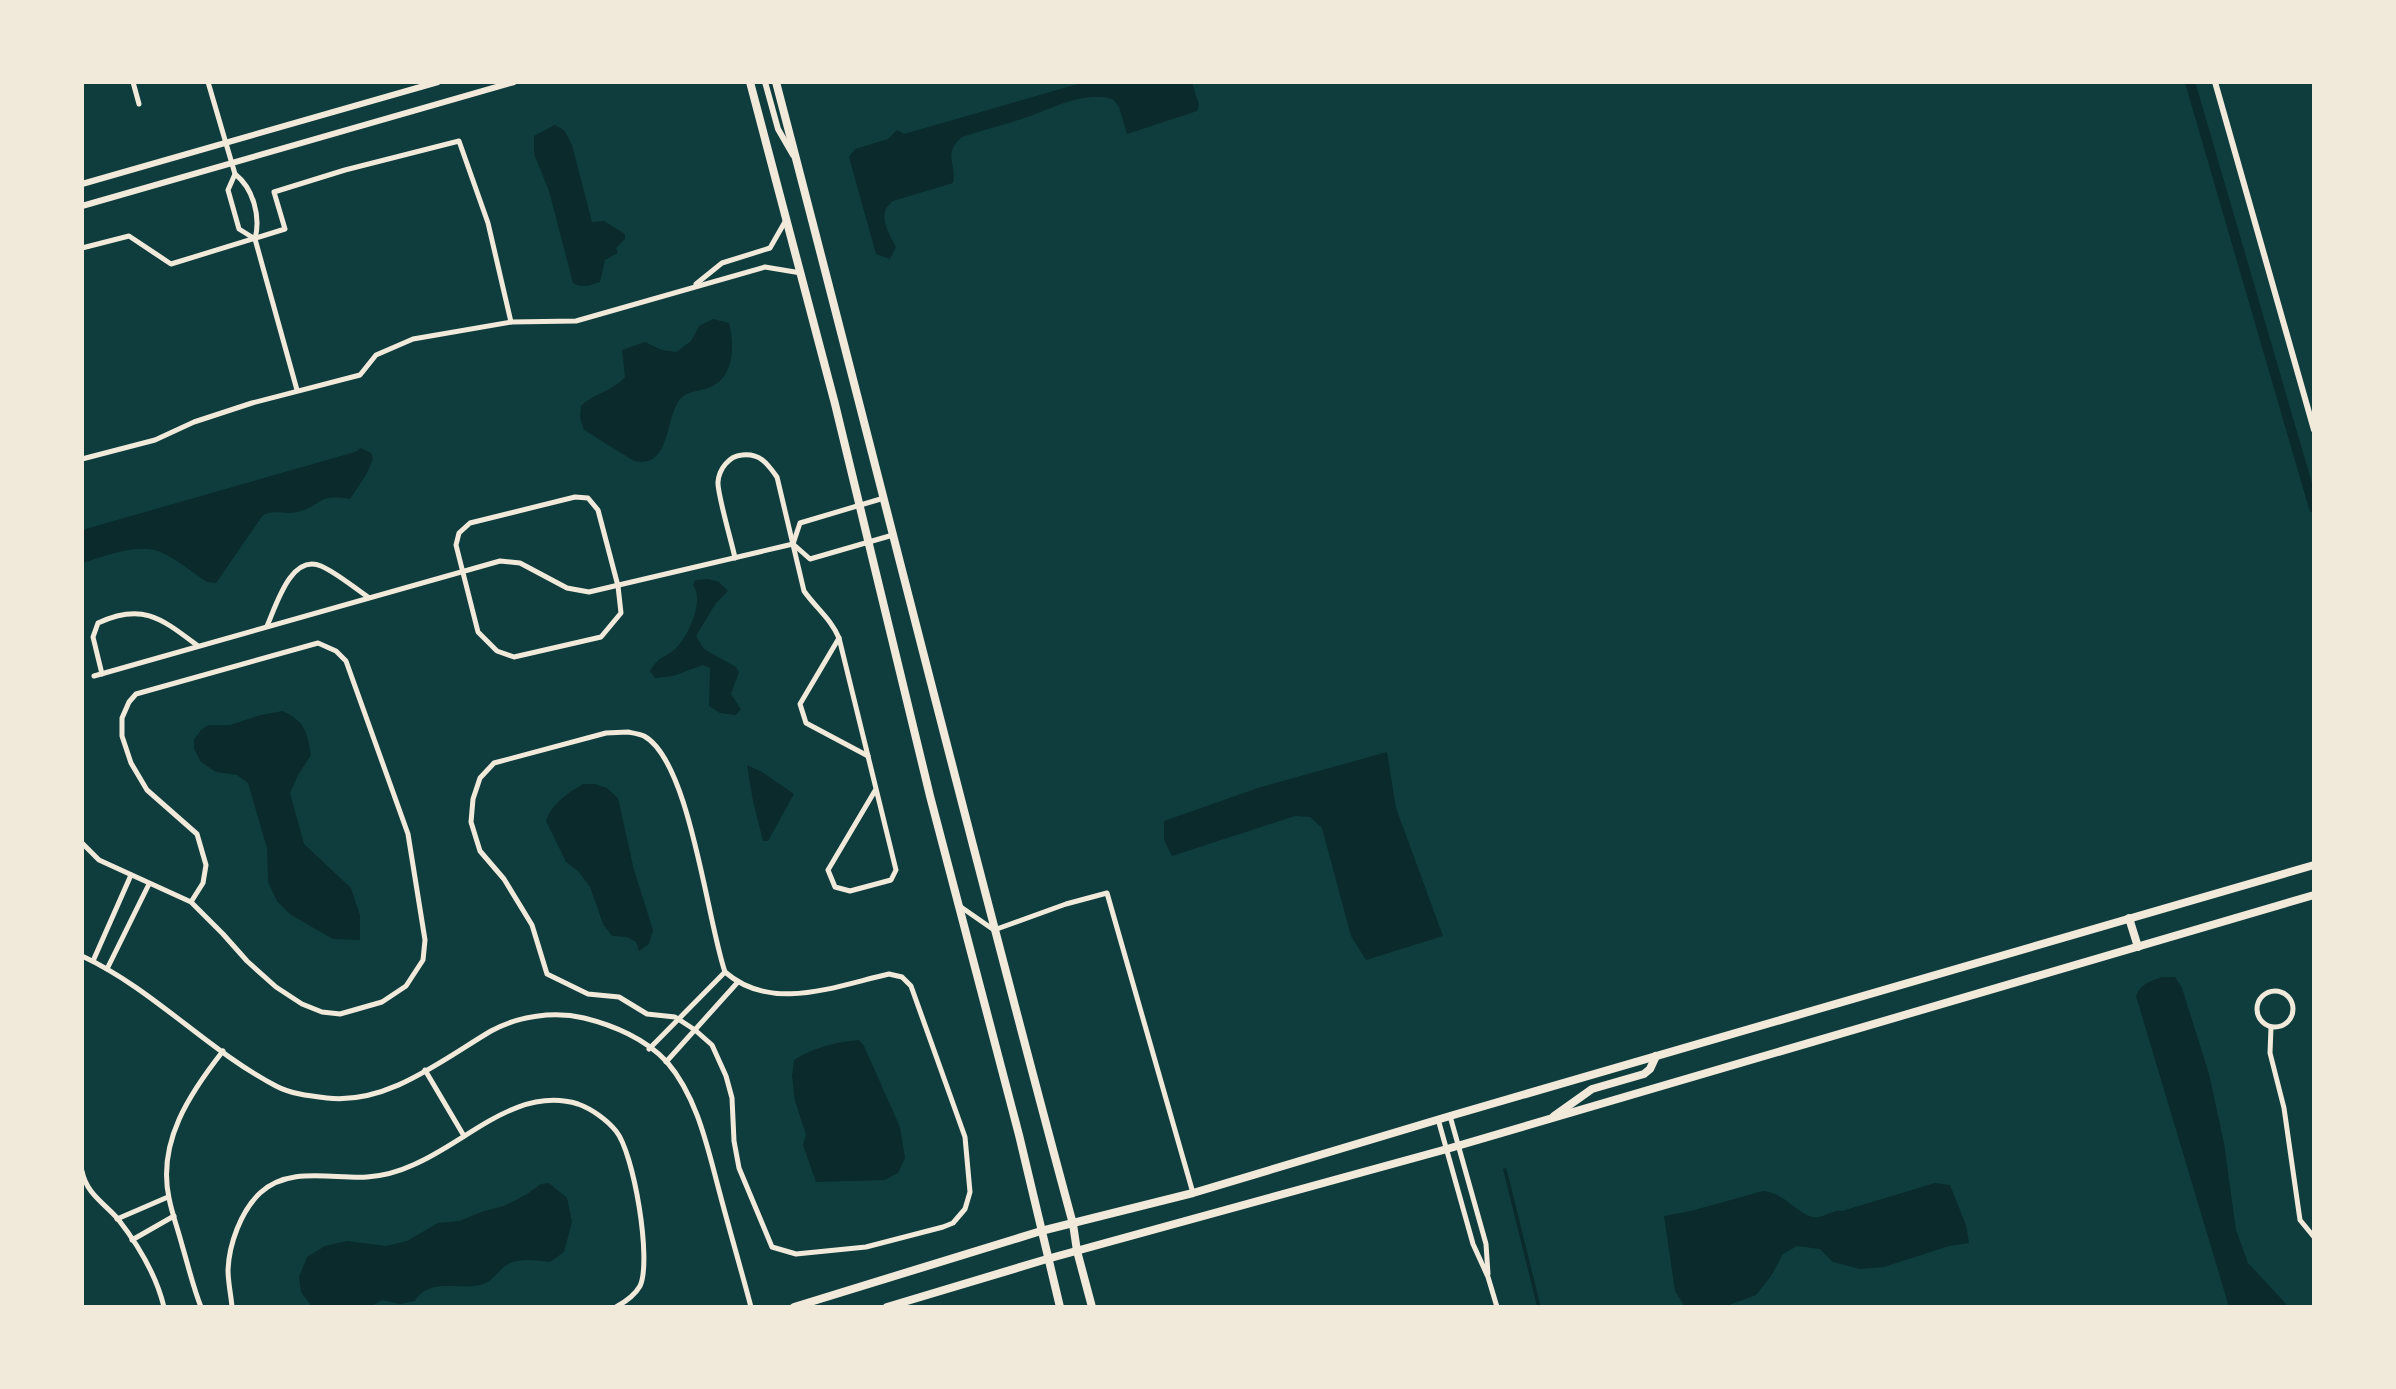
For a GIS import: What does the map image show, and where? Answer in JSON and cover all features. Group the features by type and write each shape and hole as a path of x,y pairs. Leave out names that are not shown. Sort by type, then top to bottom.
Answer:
{"main road":[{"path":"750,82 860,505 1060,1307"},
{"path":"776,82 994,930 1073,1224 1077,1251 1092,1307"},
{"path":"794,1307 1041,1231 1193,1193 2314,864"},
{"path":"887,1307 1047,1259 1459,1146 2314,895"},
{"path":"2129,918 2138,947"},
{"path":"1548,1120 1592,1089 1644,1074 1655,1063 1656,1056"}],"street":[{"path":"133,82 139,104"},
{"path":"208,82 235,174 247,183 259,223 255,239 297,390"},
{"path":"82,184 438,82"},
{"path":"82,206 514,82"},
{"path":"765,82 778,128 797,162"},
{"path":"2215,82 2314,430"},
{"path":"82,248 130,236 171,264 285,229 274,192 345,170 459,141 488,223 511,322"},
{"path":"235,174 228,190 239,229 255,239"},
{"path":"693,286 722,263 770,247 786,220"},
{"path":"82,459 155,440 194,422 297,390 360,375 376,355 413,339 511,322 576,321 765,267 801,273"},
{"path":"735,558 718,482 724,464 738,455 756,454 777,477 804,591 833,625 839,638 896,870 891,880 850,891 835,887 828,870 876,789"},
{"path":"575,497 588,498 598,510 618,586 621,613 601,637 514,657 497,651 478,632 461,570 456,545 458,533 470,523 575,497"},
{"path":"793,544 800,523 884,498"},
{"path":"793,544 810,559 893,535"},
{"path":"94,676 500,561 520,563 567,588 589,592 793,544"},
{"path":"267,625 289,578 299,568 308,564 320,565 368,597"},
{"path":"102,674 93,637 98,623 110,618 129,613 144,614 170,625 198,646"},
{"path":"839,638 800,704 806,723 868,756"},
{"path":"82,843 99,860 191,902 247,961 276,986 303,1004 322,1012 340,1014 382,1002 406,986 424,960 425,940 408,834 346,661 336,652 318,643 135,694 129,702 122,718 122,736 131,762 147,790 197,834 206,865 203,883 191,902"},
{"path":"628,732 645,736 658,750 677,780 687,809 725,972 737,982 777,995 796,995 889,974 902,976 911,986 965,1137 970,1192 965,1209 953,1223 866,1247 796,1254 772,1247 739,1168 734,1141 732,1098 726,1076 712,1045 675,1017 647,1014 619,997 588,994 547,974 532,925 504,880 480,851 471,822 473,799 480,778 494,763 606,733 628,732"},
{"path":"93,961 131,875"},
{"path":"107,969 149,884"},
{"path":"958,905 994,930 1107,892 1193,1193"},
{"path":"82,956 107,969 277,1086 301,1094 331,1099 358,1097 386,1090 495,1029 519,1020 547,1015 575,1016 605,1023 631,1036 666,1062 693,1105 751,1307"},
{"path":"649,1049 725,972"},
{"path":"666,1062 737,982"},
{"path":"2280,991 2290,999 2292,1016 2283,1025 2271,1027 2265,1025 2258,1016 2257,1004 2269,992 2280,991"},
{"path":"2271,1027 2270,1053 2284,1108 2300,1220 2314,1237"},
{"path":"200,1304 168,1197 167,1175 171,1142 181,1111 198,1083 223,1051"},
{"path":"425,1070 464,1136"},
{"path":"232,1307 228,1269 236,1233 250,1205 262,1191 289,1176 369,1177 414,1165 509,1111 547,1100 578,1104 603,1118 618,1133 635,1181 645,1239 640,1285 626,1302 616,1307"},
{"path":"1450,1116 1486,1244 1488,1277"},
{"path":"1438,1119 1473,1244 1488,1277 1497,1307"},
{"path":"82,1171 83,1179 93,1195 117,1219 150,1266 164,1307"},
{"path":"117,1219 168,1197"},
{"path":"132,1240 174,1216"}],"water":[{"path":"1085,82 1192,82 1199,105 1197,111 1127,134 1119,107 1113,99 1081,98 962,137 951,154 953,183 893,201 884,217 896,247 890,259 876,254 849,157 855,149 888,139 897,130 904,134"},
{"path":"555,125 564,130 572,145 592,222 604,221 625,234 625,239 616,248 618,253 605,260 600,282 590,285 580,286 573,283 549,191 534,154 534,136"},
{"path":"713,319 729,323 732,356 727,372 716,384 686,395 678,402 665,442 654,458 645,462 634,461 584,430 580,418 581,406 625,377 622,350 645,342 662,350 676,352 691,341 699,326"},
{"path":"361,448 371,453 373,459 350,499 325,499 297,512 272,512 263,515 216,583 207,582 174,559 154,550 127,550 82,563 82,530 355,452"},
{"path":"695,580 719,582 728,591 716,603 696,636 704,649 736,667 739,672 731,694 741,709 736,715 720,713 709,706 710,668 703,665 673,676 655,678 650,671 685,637 696,609 696,592 693,585"},
{"path":"283,711 304,728 311,755 290,793 304,844 351,888 360,915 360,940 333,939 291,915 277,901 268,882 267,848 248,783 237,775 216,772 201,762 194,749 194,740 208,725 230,725"},
{"path":"1387,752 1396,808 1443,936 1366,960 1351,936 1322,828 1310,817 1295,816 1172,856 1164,840 1164,821 1261,787"},
{"path":"747,765 794,794 768,841 763,841"},
{"path":"583,784 607,788 618,798 634,870 653,930 649,944 639,951 636,942 627,937 612,936 603,924 590,887 579,872 566,862 546,821 556,804"},
{"path":"2162,977 2175,977 2182,988 2209,1074 2224,1143 2236,1230 2248,1263 2289,1307 2229,1307 2136,996 2143,986"},
{"path":"859,1040 900,1127 905,1158 898,1173 885,1180 816,1182 803,1145 806,1135 795,1101 792,1076 794,1060 825,1046"},
{"path":"549,1183 567,1198 572,1222 564,1252 550,1262 517,1261 478,1286 429,1289 421,1293 415,1301 400,1304 382,1300 371,1307 312,1307 301,1292 299,1277 307,1257 325,1246 347,1241 386,1246 407,1241 438,1223 459,1221 504,1206 541,1184"},
{"path":"1935,1183 1950,1185 1966,1225 1969,1243 1949,1246 1884,1267 1860,1269 1833,1262 1820,1249 1797,1246 1783,1254 1756,1295 1724,1307 1685,1307 1675,1291 1664,1216 1763,1191 1782,1198 1809,1216 1818,1217"}],"waterway":[{"path":"2190,82 2314,508"},
{"path":"1505,1170 1539,1307"}]}
